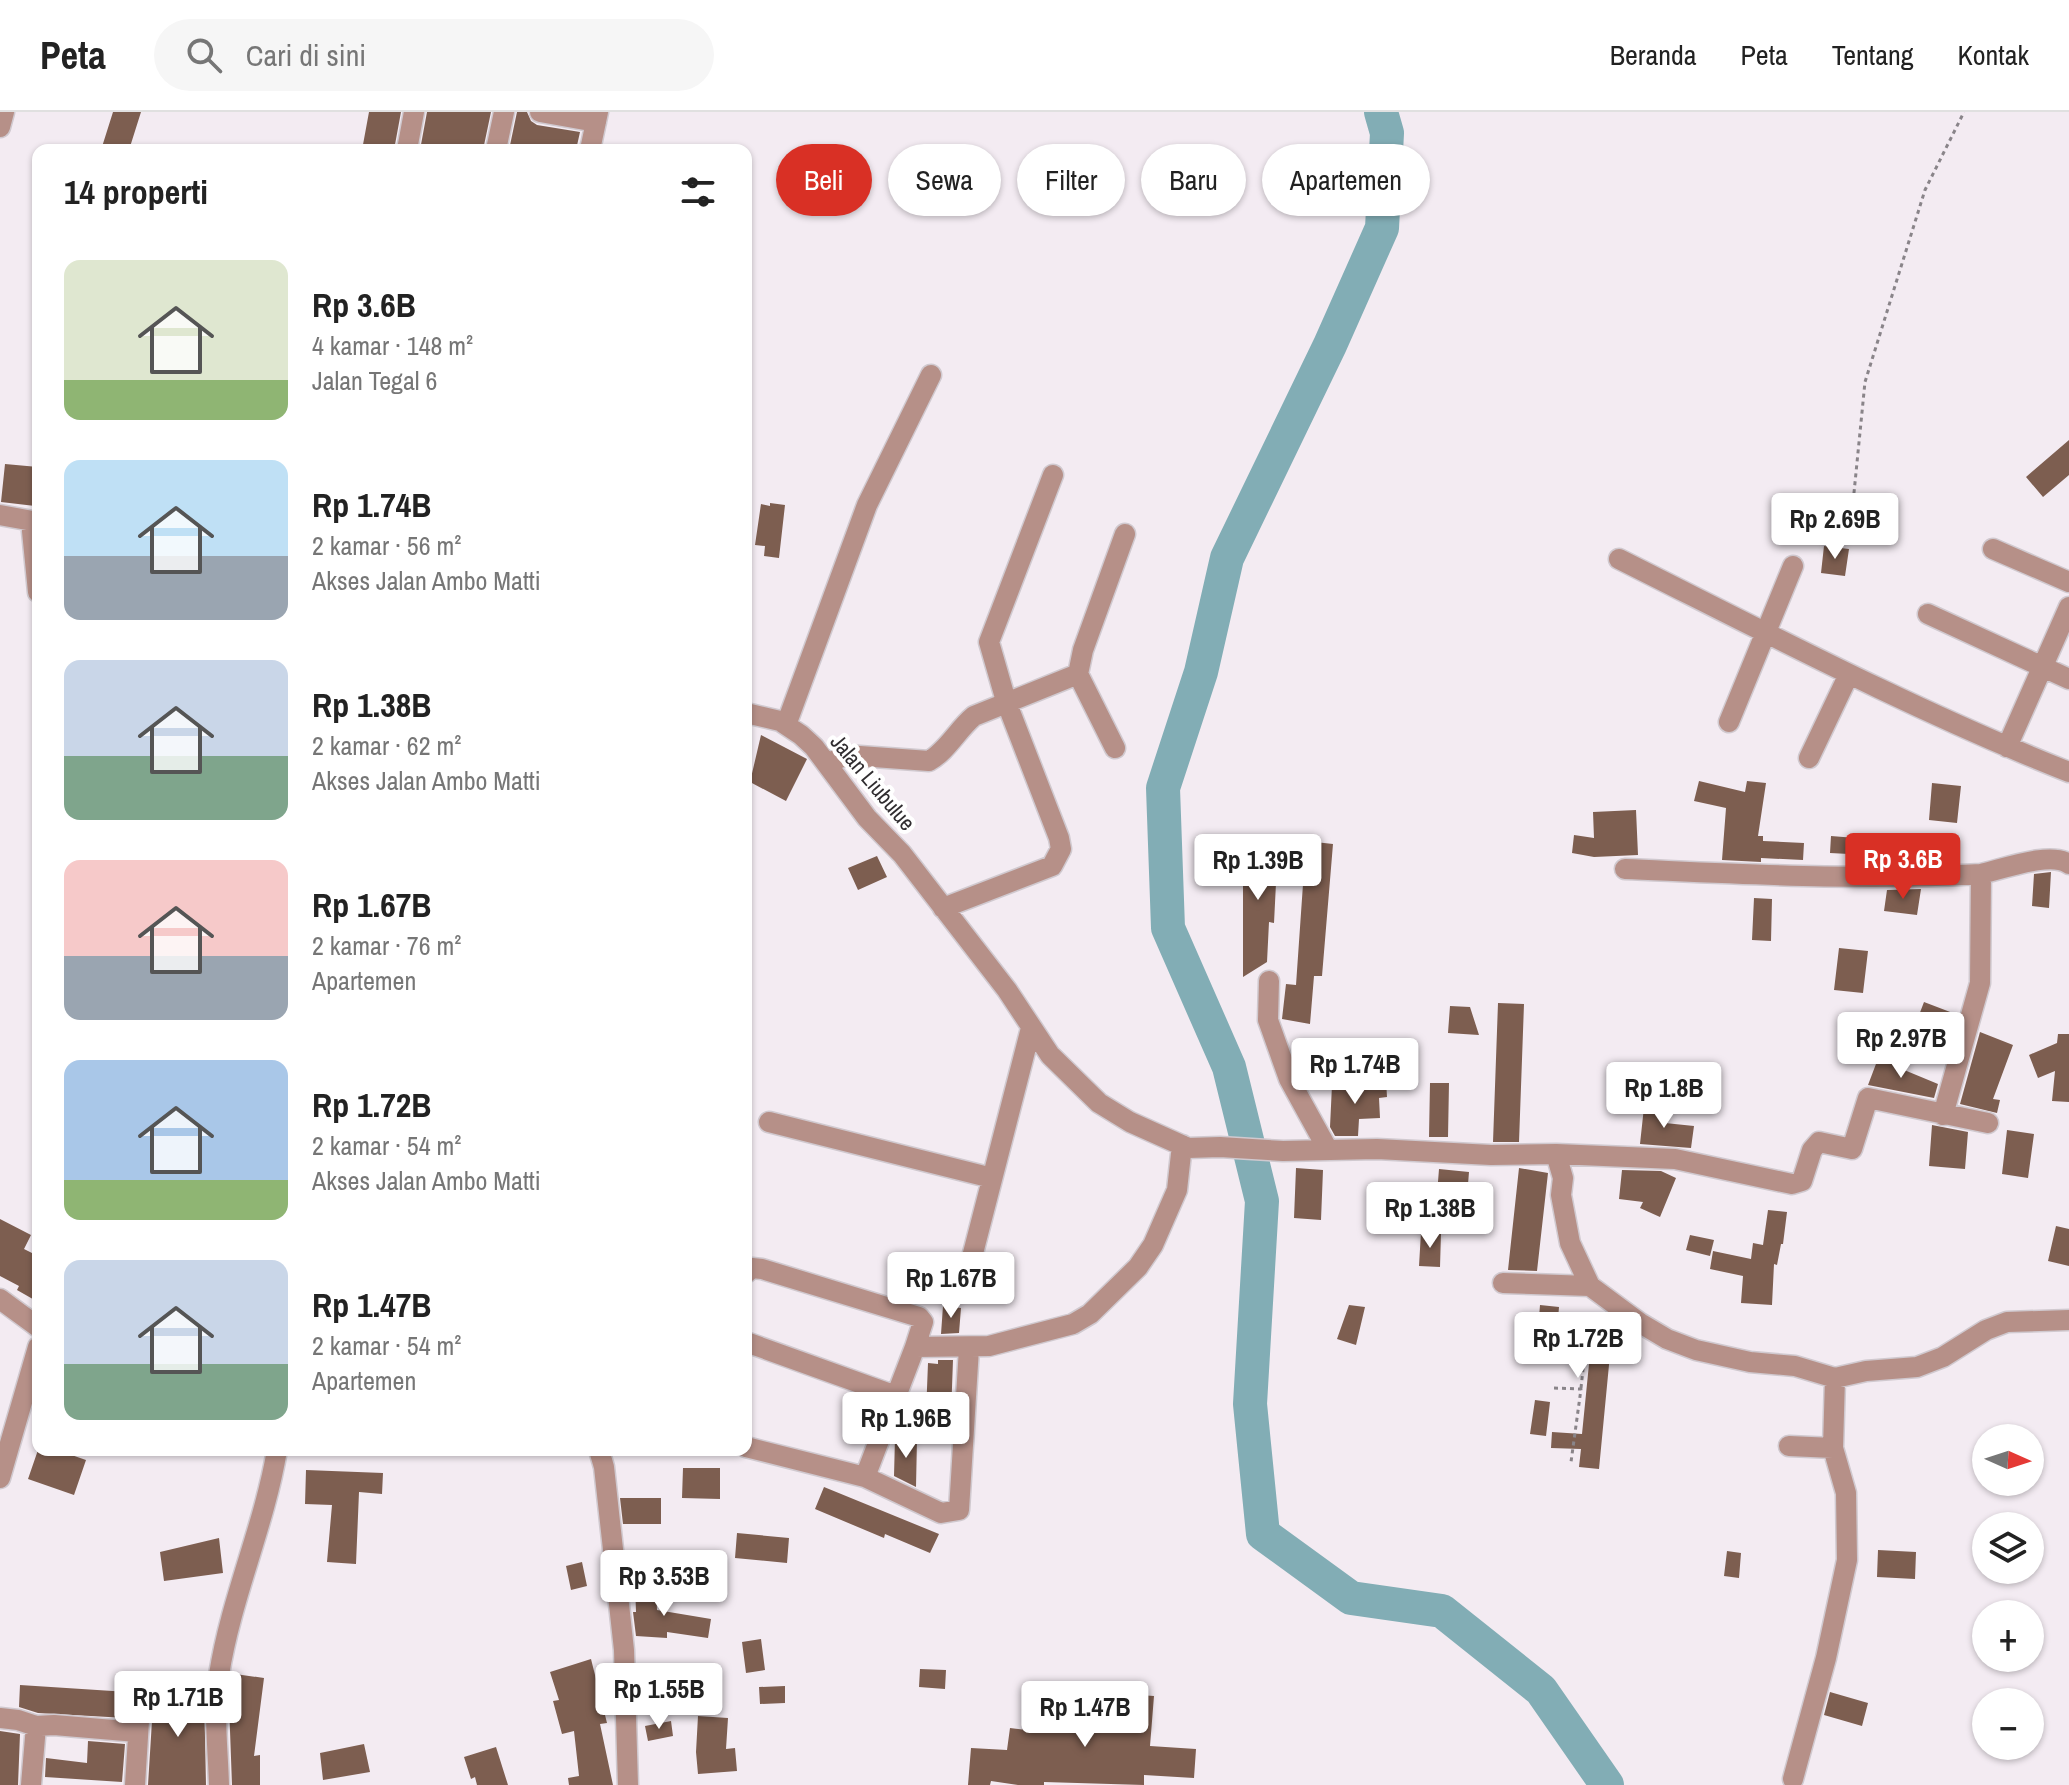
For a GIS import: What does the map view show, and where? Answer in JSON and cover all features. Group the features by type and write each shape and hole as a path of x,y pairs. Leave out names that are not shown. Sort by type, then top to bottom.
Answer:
{"street":[{"path":"0,127 4,112"},
{"path":"408,144 414,112"},
{"path":"497,144 504,112"},
{"path":"540,112 597,117 591,144"},
{"path":"786,725 867,505 931,375"},
{"path":"943,908 1052,866 1061,849 1006,701 989,642 1053,475"},
{"path":"0,515 32,522"},
{"path":"1115,748 1078,674 1083,650 1125,534"},
{"path":"1993,549 2069,582"},
{"path":"1619,559 1849,674 2069,772"},
{"path":"1729,722 1793,566"},
{"path":"2007,747 2069,607"},
{"path":"1928,614 2069,679"},
{"path":"827,764 846,755 929,761 937,757 960,727 974,716 1078,674"},
{"path":"1809,758 1849,674"},
{"name":"Jalan Liubulue","path":"752,715 786,725 814,747 867,818 902,854 1007,990 1050,1055 1099,1103 1130,1122 1182,1145"},
{"path":"1625,869 1739,876 1939,877 1981,874 2049,858 2069,864"},
{"path":"1943,1115 1980,983 1981,874"},
{"path":"1269,981 1268,1020 1273,1035 1289,1079 1328,1150"},
{"path":"971,1261 1031,1028"},
{"path":"915,1347 989,1346 1073,1324 1090,1314 1138,1267 1166,1218 1177,1190 1182,1145 1188,1148 1283,1151 1377,1149 1675,1159 1792,1184 1802,1181 1812,1150 1819,1142 1852,1149 1868,1098 1988,1123"},
{"path":"769,1122 992,1178"},
{"path":"1556,1154 1563,1178 1561,1195 1570,1243 1594,1290 1667,1339 1696,1350 1750,1362 1795,1366 1835,1378 1866,1371 1917,1367 1943,1357 1986,1330 2007,1322 2069,1320"},
{"path":"752,1268 919,1317 923,1322 923,1329 865,1477"},
{"path":"1503,1283 1594,1290"},
{"path":"0,1299 32,1323"},
{"path":"752,1344 896,1396"},
{"path":"752,1449 865,1477 941,1513 959,1510 969,1348"},
{"path":"0,1478 32,1368"},
{"path":"1793,1779 1826,1658 1847,1560 1846,1493 1833,1448 1835,1378"},
{"path":"1789,1446 1833,1448"},
{"path":"219,1785 218,1679 223,1651 265,1512 276,1456"},
{"path":"601,1456 624,1650 628,1785"},
{"path":"135,1785 141,1689"},
{"path":"0,1718 36,1726 137,1732"},
{"path":"31,1785 36,1726"}],"path":[{"path":"1850,533 1865,382 1925,190 1964,112"},
{"path":"1571,1462 1594,1290"},
{"path":"1554,1388 1581,1389"}],"building":[{"path":"113,112 141,112 131,144 103,144"},
{"path":"369,112 401,112 395,144 363,144"},
{"path":"427,112 491,112 484,144 421,144"},
{"path":"517,112 527,112 537,125 580,132 577,144 510,144"},
{"path":"2069,440 2069,475 2043,497 2026,477"},
{"path":"5,464 32,466 32,506 1,502"},
{"path":"770,503 785,505 779,558 764,556 765,546 755,545 761,504 770,506"},
{"path":"1824,546 1849,549 1845,576 1821,573"},
{"path":"761,735 807,759 786,801 752,783"},
{"path":"1699,781 1745,792 1747,781 1766,783 1758,836 1763,836 1763,841 1804,843 1803,860 1722,860 1726,808 1694,801"},
{"path":"1932,783 1961,786 1957,823 1929,820"},
{"path":"1636,810 1638,855 1594,857 1572,853 1574,835 1594,838 1593,812"},
{"path":"1880,835 1897,836 1896,864 1848,864 1849,854 1830,853 1831,836 1880,840"},
{"path":"1306,841 1333,844 1322,976 1314,976 1310,1024 1282,1019 1286,984 1296,985"},
{"path":"1243,843 1278,843 1274,923 1269,922 1267,962 1243,977"},
{"path":"877,856 887,877 858,890 848,868"},
{"path":"2051,872 2049,908 2032,906 2034,874"},
{"path":"1921,889 1917,915 1884,911 1887,890"},
{"path":"1754,898 1772,899 1771,941 1752,940"},
{"path":"1839,948 1868,951 1863,993 1834,990"},
{"path":"1924,1002 1958,1015 1952,1036 1916,1023"},
{"path":"1498,1003 1524,1004 1519,1142 1493,1142"},
{"path":"1450,1006 1470,1007 1479,1035 1448,1033"},
{"path":"1980,1032 2013,1045 1993,1099 2000,1100 1997,1113 1960,1104"},
{"path":"2058,1034 2069,1034 2069,1102 2052,1101 2055,1071 2038,1078 2029,1055 2057,1043"},
{"path":"1879,1056 1938,1084 1934,1098 1868,1085"},
{"path":"1386,1080 1387,1097 1379,1098 1380,1118 1359,1119 1358,1136 1335,1136 1330,1127 1332,1085 1365,1087 1364,1081"},
{"path":"1430,1083 1449,1083 1448,1137 1429,1137"},
{"path":"1644,1107 1667,1109 1665,1123 1694,1126 1691,1148 1640,1144"},
{"path":"1932,1125 1968,1132 1965,1169 1929,1166"},
{"path":"2007,1130 2034,1134 2028,1178 2002,1174"},
{"path":"1296,1168 1323,1170 1321,1220 1294,1218"},
{"path":"1519,1168 1548,1173 1537,1271 1508,1270"},
{"path":"1439,1169 1469,1172 1466,1209 1436,1207"},
{"path":"1622,1170 1661,1171 1676,1178 1660,1217 1640,1208 1643,1202 1619,1199"},
{"path":"1768,1210 1787,1212 1783,1244 1777,1265 1774,1264 1772,1305 1741,1303 1743,1276 1710,1269 1713,1251 1751,1259 1753,1243 1763,1245"},
{"path":"0,1219 31,1235 24,1249 32,1253 32,1299 17,1290 19,1286 0,1276"},
{"path":"2056,1226 2069,1229 2069,1266 2048,1261"},
{"path":"1421,1232 1441,1233 1440,1267 1419,1266"},
{"path":"1690,1235 1714,1240 1710,1256 1686,1250"},
{"path":"1349,1305 1365,1307 1356,1345 1337,1339"},
{"path":"1540,1305 1559,1307 1558,1319 1585,1322 1584,1341 1611,1344 1599,1469 1579,1467 1581,1449 1551,1448 1552,1432 1582,1434 1589,1364 1536,1355"},
{"path":"943,1306 961,1308 959,1333 941,1334"},
{"path":"938,1360 953,1360 951,1415 926,1414 928,1363 938,1364"},
{"path":"1535,1400 1550,1402 1546,1436 1530,1434"},
{"path":"895,1438 917,1439 916,1487 894,1476"},
{"path":"36,1456 74,1456 86,1460 74,1495 28,1479"},
{"path":"683,1468 720,1468 720,1499 682,1498"},
{"path":"306,1470 383,1473 382,1494 359,1492 356,1564 327,1562 332,1505 305,1504"},
{"path":"824,1487 939,1534 930,1553 885,1534 884,1538 815,1509"},
{"path":"620,1498 661,1498 661,1524 623,1524"},
{"path":"737,1533 789,1538 787,1563 735,1558"},
{"path":"219,1538 223,1573 164,1581 160,1552"},
{"path":"1878,1550 1916,1552 1915,1579 1877,1577"},
{"path":"1727,1551 1741,1553 1739,1578 1724,1576"},
{"path":"582,1562 587,1586 571,1590 566,1566"},
{"path":"635,1584 656,1584 657,1610 711,1619 708,1638 667,1632 667,1638 636,1636 633,1612 636,1612"},
{"path":"761,1639 765,1670 746,1673 742,1642"},
{"path":"591,1659 607,1723 600,1724 613,1785 569,1785 568,1778 579,1776 574,1731 562,1734 553,1701 559,1700 550,1672"},
{"path":"920,1669 946,1670 945,1689 919,1687"},
{"path":"235,1674 264,1678 254,1756 260,1755 260,1785 232,1785 229,1703"},
{"path":"20,1685 128,1692 126,1718 38,1713 19,1707"},
{"path":"785,1686 785,1703 760,1704 759,1687"},
{"path":"154,1689 204,1691 206,1785 148,1785"},
{"path":"1830,1692 1868,1703 1862,1726 1824,1715"},
{"path":"1123,1694 1154,1696 1150,1746 1196,1749 1194,1778 1144,1775 1144,1785 1044,1782 1044,1785 1018,1785 991,1781 990,1785 968,1785 971,1748 1007,1750 1010,1728 1052,1733 1054,1701 1082,1705 1122,1704"},
{"path":"698,1716 728,1718 726,1749 735,1748 737,1771 698,1774"},
{"path":"671,1721 673,1736 648,1741 645,1726"},
{"path":"0,1731 20,1734 18,1785 0,1785"},
{"path":"88,1741 125,1744 122,1782 45,1777 46,1758 87,1763"},
{"path":"364,1744 370,1772 323,1780 320,1753"},
{"path":"496,1747 508,1785 477,1785 475,1777 471,1779 464,1757"}],"waterway":[{"path":"1381,112 1387,133 1382,228 1330,345 1227,558 1201,672 1163,788 1168,928 1229,1067 1262,1201 1250,1404 1263,1534 1351,1598 1442,1611 1541,1690 1607,1785"}]}
